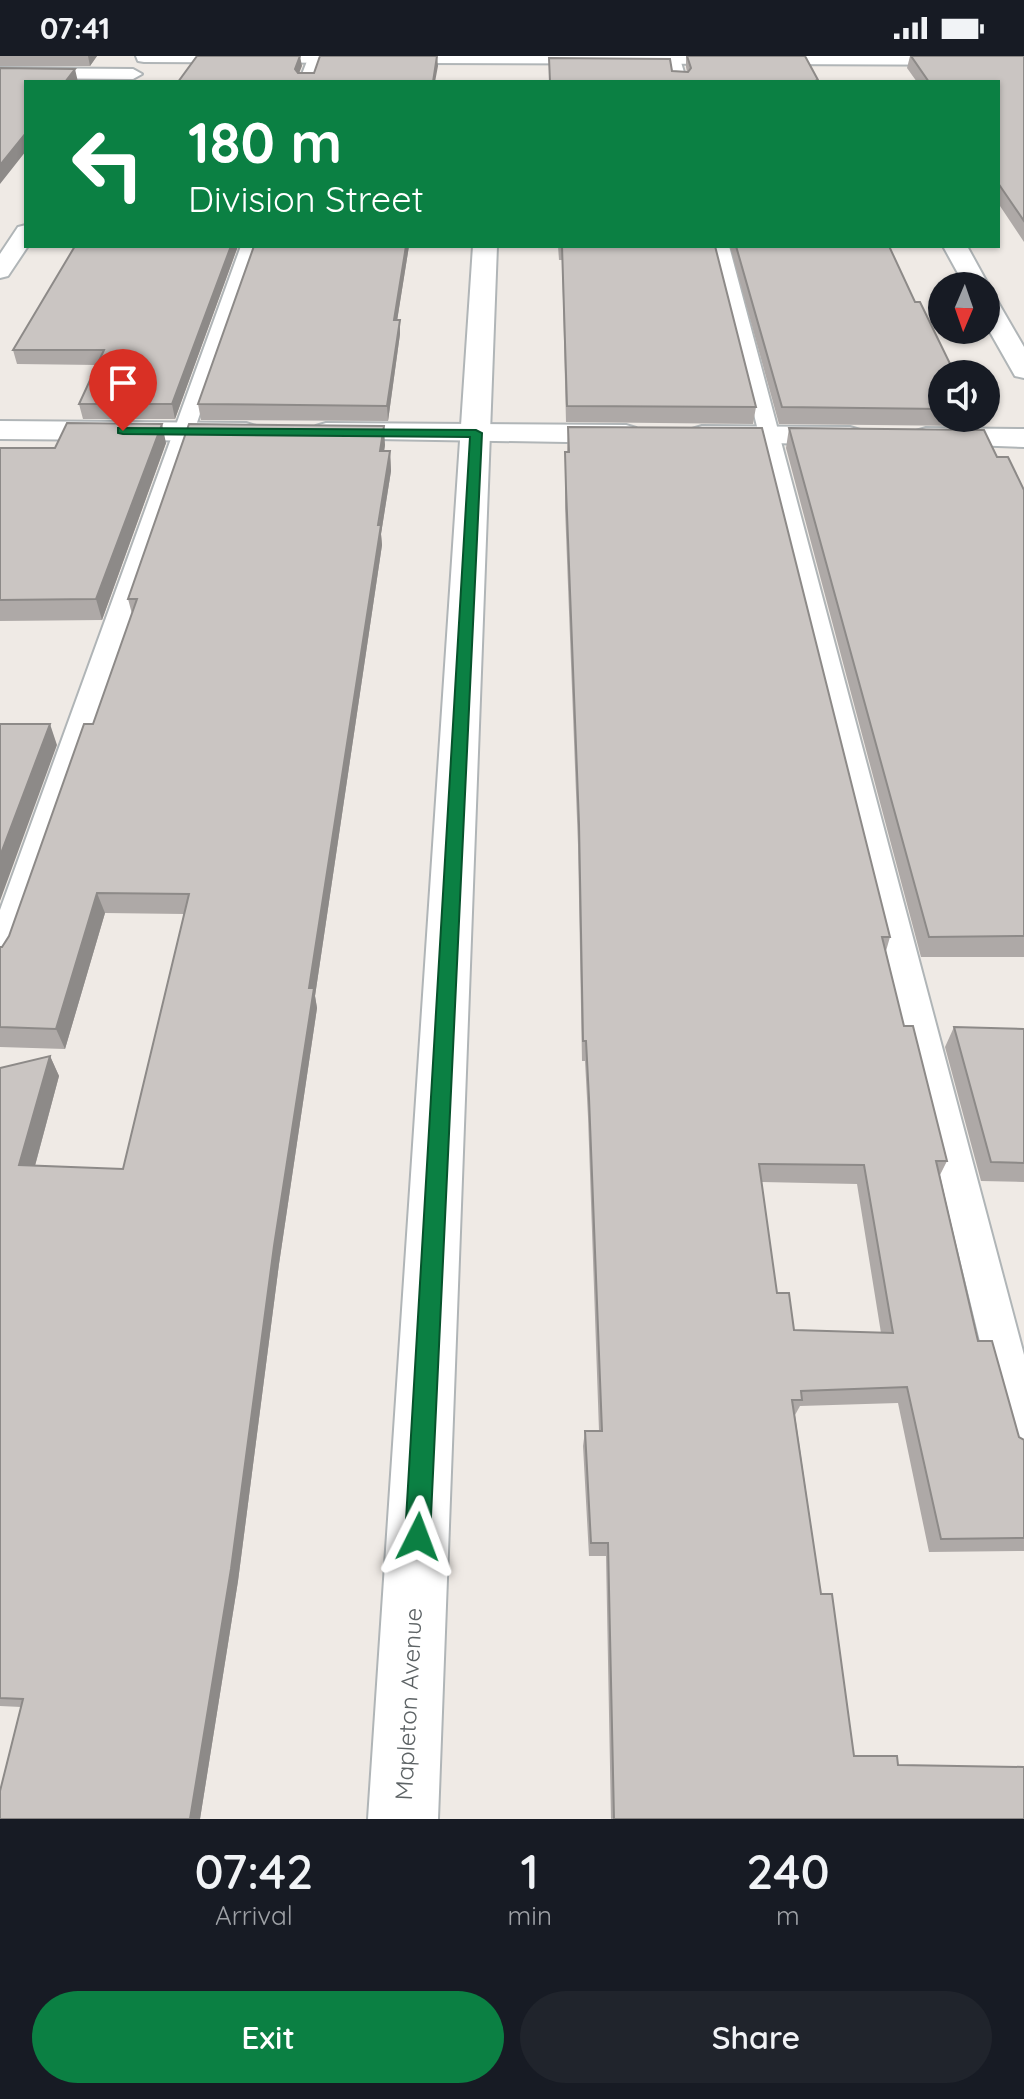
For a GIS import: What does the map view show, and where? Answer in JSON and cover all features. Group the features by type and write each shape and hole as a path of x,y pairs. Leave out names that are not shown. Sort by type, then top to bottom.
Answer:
{"street":[{"path":"0,73 130,78 145,56 1024,60"},
{"path":"493,80 494,58"},
{"path":"850,59 862,80"},
{"path":"0,271 24,235"},
{"name":"Mapleton Avenue","path":"403,1819 485,248"},
{"path":"956,248 969,272"},
{"path":"1000,327 1024,370"},
{"path":"0,430 274,432"},
{"path":"304,432 649,435"},
{"path":"679,435 875,437"},
{"path":"905,437 1024,438"}],"lane":[{"path":"307,80 315,57"},
{"path":"674,59 679,80"},
{"path":"0,955 248,248"},
{"path":"722,248 1024,1436"}],"building":[{"path":"197,56 300,56 295,69 298,73 314,73 320,56 437,56 433,80 179,80"},
{"path":"687,56 805,56 818,80 550,80 549,58 670,59 672,71 688,72 691,68"},
{"path":"911,56 1024,56 1024,221 1000,186 1000,80 928,80"},
{"path":"0,68 75,69 67,80 24,80 24,135 0,165"},
{"path":"74,248 230,248 172,404 79,404 104,350 13,350"},
{"path":"253,248 406,248 394,320 400,320 387,406 198,404"},
{"path":"562,248 716,248 756,407 567,406"},
{"path":"737,248 890,248 915,302 920,302 928,318 928,344 940,344 948,360 928,360 928,409 782,407"},
{"path":"67,423 162,424 96,599 0,600 0,448 55,448"},
{"path":"189,424 384,426 380,451 390,451 378,525 381,525 309,988 314,988 274,1246 231,1569 190,1819 0,1819 0,1791 23,1699 0,1698 0,1068 50,1056 19,1165 123,1169 189,894 97,893 56,1029 0,1027 0,947 9,936 84,724 93,724 137,599 128,599"},
{"path":"568,427 762,428 890,937 882,937 904,1026 913,1026 947,1161 936,1161 978,1341 992,1341 1019,1437 1024,1440 1024,1538 941,1539 907,1387 801,1391 802,1400 792,1400 821,1594 832,1594 854,1756 897,1756 898,1765 1024,1767 1024,1819 614,1819 608,1543 591,1543 585,1431 602,1431 589,1098 586,1041 583,1041 579,824 565,452 569,452","holes":["759,1164 864,1165 893,1333 794,1330 789,1293 777,1293"]},
{"path":"789,428 985,432 997,457 1008,457 1024,490 1024,936 929,937"},
{"path":"0,724 50,724 0,856"},
{"path":"954,1027 1024,1029 1024,1163 991,1162"}],"route":[{"path":"123,431 476,433 418,1537"}]}
